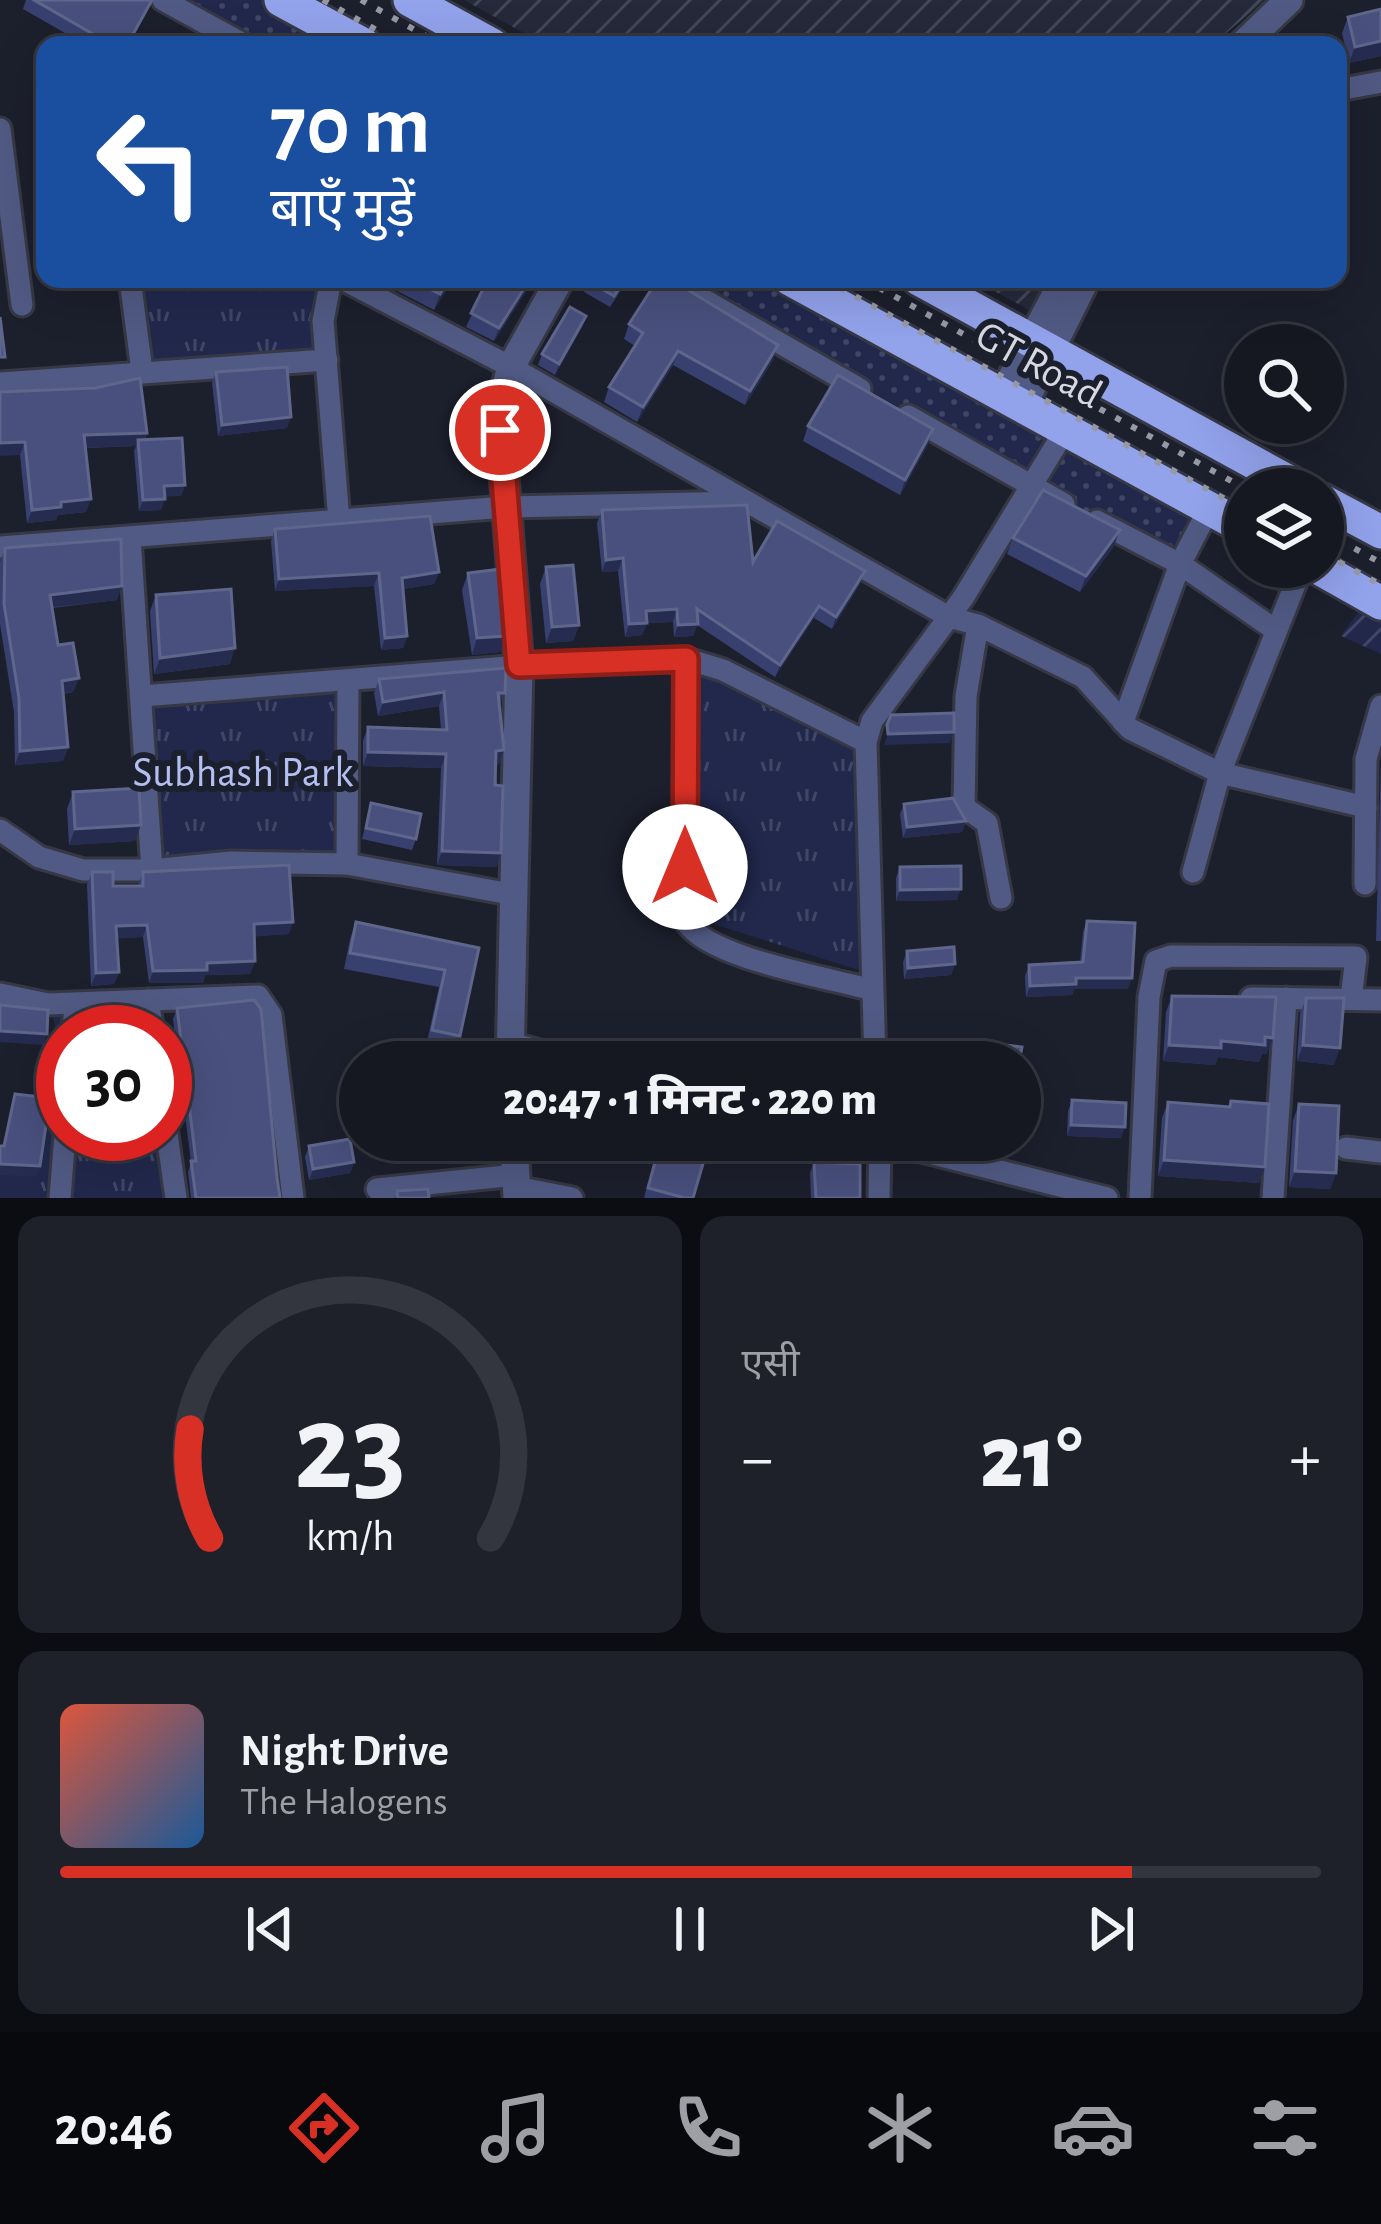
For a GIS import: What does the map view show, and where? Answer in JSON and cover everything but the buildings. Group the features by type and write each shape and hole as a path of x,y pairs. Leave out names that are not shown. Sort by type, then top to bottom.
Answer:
{"highway":[{"path":"281,0 347,36"},
{"path":"410,0 476,36"},
{"name":"GT Road","path":"806,288 1224,517"},
{"name":"GT Road","path":"936,288 1264,468"},
{"path":"1344,512 1381,532"},
{"path":"1344,582 1381,603"}],"street":[{"path":"164,0 229,36"},
{"path":"1251,36 1289,0"},
{"path":"1347,88 1381,82"},
{"path":"0,129 22,305"},
{"path":"131,288 142,370"},
{"path":"329,288 323,321 339,521"},
{"path":"360,288 511,368 949,617 977,625 1083,677 1123,722 1220,773 1366,807"},
{"path":"510,1041 519,665 499,411 511,368 555,288"},
{"path":"684,288 1033,487 1180,564 1274,628"},
{"path":"1043,346 1061,288"},
{"path":"1012,401 1079,288"},
{"path":"0,383 327,360"},
{"path":"874,1041 866,742 872,721 949,617 1064,432"},
{"path":"0,548 506,507 742,502"},
{"path":"1123,722 1180,564 1209,509"},
{"path":"130,538 152,871"},
{"path":"1193,872 1220,773 1292,588"},
{"path":"977,625 966,696 964,807 987,823 1001,898"},
{"path":"142,696 519,665 686,659 723,670 866,742"},
{"path":"686,659 686,922 693,932 722,948 872,990"},
{"path":"346,864 348,682"},
{"path":"1365,884 1366,759 1381,706"},
{"path":"0,830 64,867 152,871 231,862 346,864 510,894"},
{"path":"1140,1198 1160,998 1152,969 1162,958 1357,957 1351,1000"},
{"path":"0,994 15,1001 75,1004 243,993 267,1003 293,1198"},
{"path":"1218,998 1381,1000"},
{"path":"1273,1198 1286,998"},
{"path":"148,1000 149,1005"},
{"path":"1346,1148 1381,1152"},
{"path":"60,1198 62,1161"},
{"path":"171,1161 176,1198"},
{"path":"879,1198 880,1161"},
{"path":"943,1161 1017,1186 1107,1198"},
{"path":"377,1190 516,1186 572,1198"}],"shaded area":[{"path":"464,0 1265,0 1223,36 530,36"},
{"path":"989,288 1044,288 1031,311"}],"green space":[{"path":"162,0 282,0 348,36 228,36"},
{"path":"143,288 324,288 313,351 153,366"},
{"path":"683,288 807,288 1205,506 1180,563"},
{"path":"1368,599 1381,606 1381,654 1341,636"},
{"path":"703,660 855,747 868,973 679,913"},
{"name":"Subhash Park","path":"340,676 343,860 156,864 149,690"},
{"path":"142,1000 143,1005 75,1005"},
{"path":"166,1161 172,1198 0,1198 0,1172 38,1164"}],"railway":[{"path":"323,0 387,36"},
{"path":"361,0 426,36"},
{"path":"840,288 1224,498"},
{"path":"879,288 1224,477"},
{"path":"1344,543 1381,563"},
{"path":"1344,565 1381,585"}],"route":[{"path":"500,430 519,665 686,659 685,867"}]}
